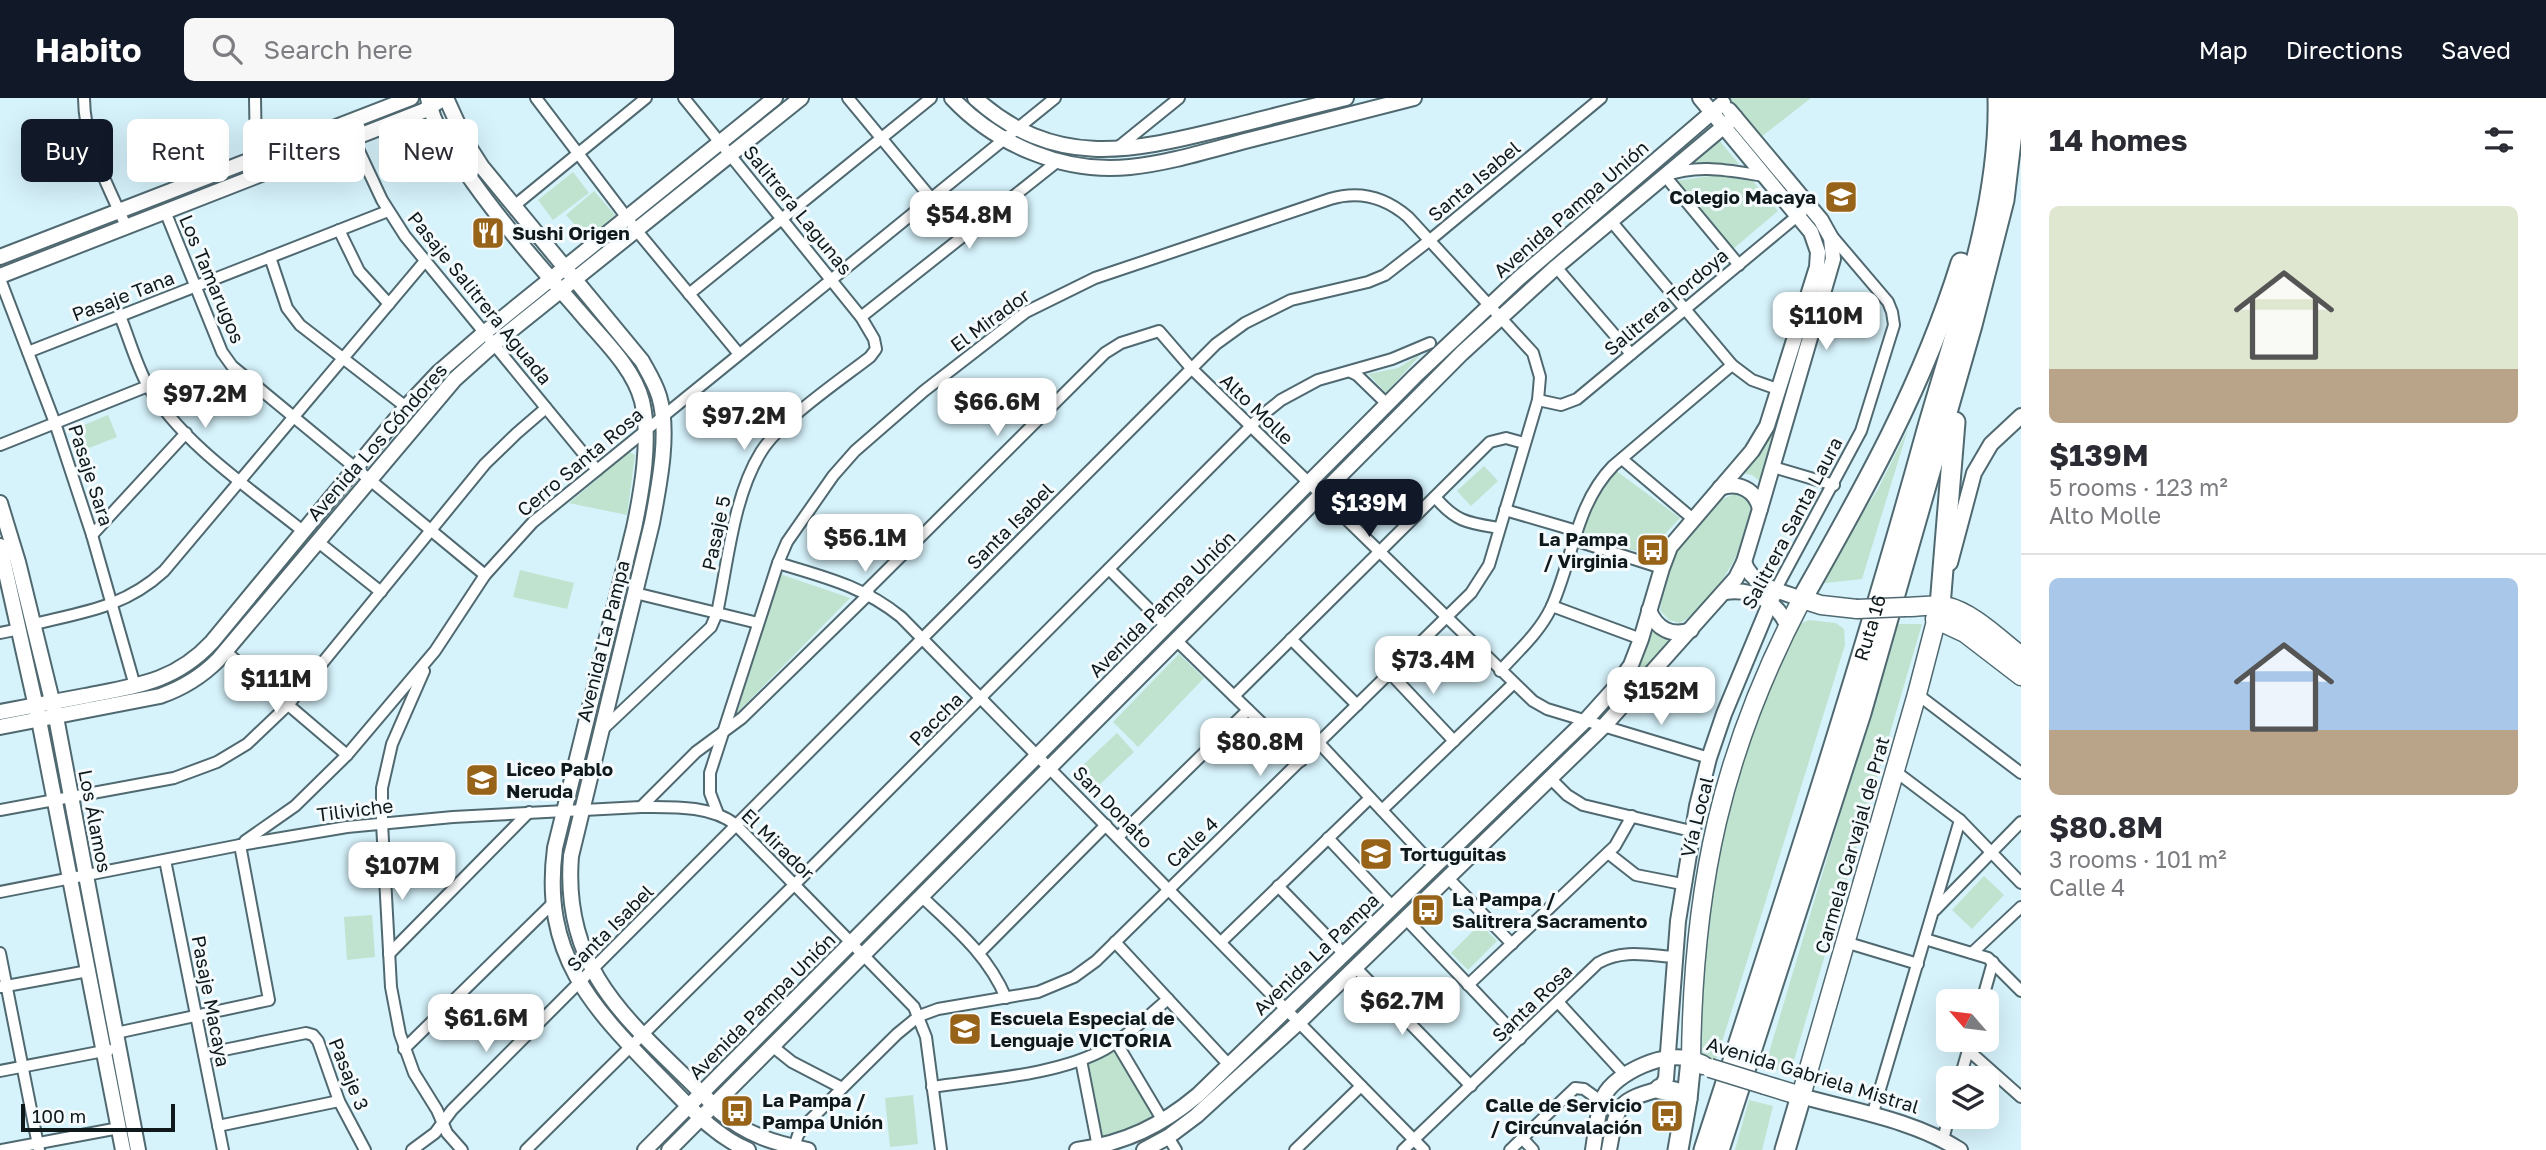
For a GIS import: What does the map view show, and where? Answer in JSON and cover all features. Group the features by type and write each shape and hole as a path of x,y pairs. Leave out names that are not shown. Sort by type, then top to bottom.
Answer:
{"highway":[{"name":"Ruta 16","path":"1704,1150 1814,814 1888,572 1984,226 1993,172 1998,98"},
{"name":"Ruta 16","path":"1719,1150 1861,713 1972,325 2004,200 2012,133 2012,98"},
{"path":"1802,599 1891,439 1931,349 1975,218 1998,120"},
{"path":"1938,613 1952,449 1972,325"},
{"path":"1678,1150 1688,1099 1691,1060"},
{"path":"1660,1090 1675,1092 1688,1099"},
{"path":"1785,1150 1801,1096"}],"main road":[{"path":"1802,599 1832,607 1905,607 1938,613 2021,676"},
{"name":"Vía Local","path":"1691,1060 1695,950 1711,840 1727,778 1747,719 1802,599"},
{"path":"1938,613 1953,608 1970,617 2021,656"},
{"name":"Carmela Carvajal de Prat","path":"1801,1096 1938,613"},
{"name":"Avenida Gabriela Mistral","path":"1691,1060 1801,1096"}],"street":[{"path":"84,98 88,130 127,226"},
{"path":"255,98 255,119"},
{"path":"356,119 411,98"},
{"path":"365,132 445,98"},
{"name":"Avenida La Pampa","path":"445,98 474,155 642,361 657,390 662,416 657,495 571,856 569,894 578,940 592,970 611,998 729,1119 747,1132 772,1142 801,1148"},
{"path":"536,98 637,231 739,354"},
{"path":"514,206 646,98"},
{"name":"Salitrera Lagunas","path":"684,98 861,317 876,349"},
{"name":"Avenida Los Cóndores","path":"54,709 171,692 201,676 440,395 494,344 801,98"},
{"path":"849,98 931,198"},
{"path":"689,294 931,98"},
{"path":"953,98 974,118 1005,139 1058,160 1115,168 1159,163 1414,98"},
{"path":"975,98 1018,128 1067,145 1114,150 1162,144 1346,98"},
{"name":"Cerro Santa Rosa","path":"240,845 295,806 347,755 435,651 485,575 533,522 1055,98"},
{"path":"1114,150 1179,98"},
{"name":"Santa Isabel","path":"412,1150 431,1137 452,1110 1230,333 1260,315 1307,295 1377,279 1430,240 1601,98"},
{"name":"Avenida La Pampa","path":"1077,1150 1131,1138 1163,1121 1198,1095 1586,720 1623,677 1642,639 1670,547 1760,439 1780,390 1818,259 1814,238 1765,176 1718,105 1700,98"},
{"name":"Avenida Los Cóndores","path":"0,727 37,713 166,677 196,659 406,407 439,372 721,143 770,100"},
{"name":"Avenida La Pampa","path":"429,103 467,173 633,378 641,399 645,432 642,480 634,528 564,811 554,862 554,902 561,941 579,983 604,1018 701,1118 719,1134 747,1150"},
{"name":"Avenida Pampa Unión","path":"645,1150 1387,404 1489,305 1718,105"},
{"name":"Avenida La Pampa","path":"1144,1150 1172,1144 1196,1116 1299,1022 1604,726 1736,579 1744,562 1773,467 1832,267 1833,252 1828,231 1809,206 1729,122"},
{"name":"Avenida Pampa Unión","path":"669,1150 1500,317 1729,122"},
{"path":"861,317 1058,160"},
{"path":"0,257 243,162"},
{"name":"Pasaje Salitrera Aguada","path":"365,163 388,211 425,261 597,470"},
{"path":"1739,265 1665,176 1685,170 1707,169 1765,176"},
{"path":"0,277 243,181"},
{"path":"165,211 182,186"},
{"name":"El Mirador","path":"919,1016 909,999 853,942 736,825 718,814 710,793 709,779 721,734 778,563 787,542 823,490 861,445 1026,312 1111,273 1349,195 1367,195 1389,203 1408,217 1500,317"},
{"name":"Salitrera Tordoya","path":"1538,400 1557,404 1572,402 1809,206"},
{"name":"Los Tamarugos","path":"165,211 226,359 485,575"},
{"name":"Pasaje Tana","path":"28,352 388,211"},
{"path":"1611,221 1732,365 1752,380 1780,390"},
{"path":"339,230 359,271 389,304"},
{"name":"Salitrera Santa Laura","path":"1660,1090 1666,1079 1682,884 1691,831 1709,758 1773,595 1861,431 1894,325 1888,302 1828,231"},
{"path":"270,257 294,318 308,333 406,407"},
{"path":"0,633 112,605 144,588 164,571 425,261"},
{"path":"1556,267 1631,354"},
{"name":"Pasaje Sara","path":"0,277 55,423 92,535 135,686"},
{"path":"121,316 148,386 186,433 304,532"},
{"name":"Calle 4","path":"919,1016 938,1009 1038,992 1061,984 1085,970 1301,761 1482,580 1489,565 1538,400 1540,377 1536,361 1527,346 1500,317"},
{"name":"Alto Molle","path":"867,593 1108,350 1159,331 1191,369 1513,684 1539,705 1709,758"},
{"name":"Paccha","path":"526,1150 1271,409 1318,380 1392,359 1430,343"},
{"name":"Pasaje 5","path":"601,731 711,627 717,613 740,500 761,451 784,425 870,357 876,349"},
{"path":"1500,671 1534,634 1552,606 1592,492 1605,474 1732,365"},
{"path":"1351,372 1387,404"},
{"path":"0,445 148,386"},
{"path":"0,810 173,778 209,766 247,744 288,705 485,464 546,408"},
{"path":"1938,613 1974,473 1992,444 2021,416"},
{"path":"92,535 186,433"},
{"path":"1234,696 1490,442 1506,438 1524,443"},
{"path":"1622,458 1693,519"},
{"path":"1773,467 1834,485"},
{"path":"1720,488 1732,485 1744,487 1753,494 1760,509"},
{"path":"1435,497 1458,519 1499,528"},
{"name":"Los Álamos","path":"0,503 27,626 37,713 123,1150"},
{"path":"1505,510 1662,568"},
{"path":"317,541 381,592"},
{"name":"Los Álamos","path":"0,546 54,709 138,1150"},
{"path":"1744,562 1754,578 1773,595 1788,626"},
{"name":"San Donato","path":"778,563 843,582 867,593 892,610 923,638 1423,1150"},
{"path":"1109,569 1167,627"},
{"path":"1725,592 1802,599"},
{"path":"635,593 758,623"},
{"path":"641,807 696,752 742,718 867,593"},
{"path":"1552,606 1642,639"},
{"path":"1649,610 1655,622 1665,630 1675,633 1690,630"},
{"path":"1291,639 1357,705"},
{"path":"1177,641 1301,761"},
{"path":"225,651 347,755"},
{"path":"435,651 413,693 392,744 383,788 388,954 393,1003 404,1049 420,1085 449,1136 462,1150"},
{"path":"1390,673 1454,741"},
{"path":"1382,810 1513,684"},
{"path":"1917,694 2021,773"},
{"path":"1118,837 1248,710"},
{"name":"Avenida Los Cóndores","path":"0,712 37,713"},
{"path":"1319,743 1434,866"},
{"path":"1895,771 1960,820 2021,883"},
{"path":"1550,778 1577,802 1691,831"},
{"path":"1221,942 1370,797"},
{"name":"Tiliviche","path":"0,892 240,845 382,823 641,807 682,808 718,814"},
{"path":"388,954 529,813"},
{"path":"1468,985 1608,853 1621,838 1632,817"},
{"path":"1872,1116 1960,820"},
{"path":"1933,911 2021,822"},
{"path":"980,952 1106,825"},
{"path":"1328,838 1393,907"},
{"path":"0,1071 103,1051 117,1040 196,1016 269,1000 240,845"},
{"path":"1608,853 1636,875 1682,884"},
{"name":"Pasaje Macaya","path":"164,860 223,1150"},
{"path":"1447,877 1512,944"},
{"path":"1278,886 1344,954"},
{"path":"922,896 980,952 1006,998"},
{"path":"404,1049 554,902"},
{"path":"1972,953 2021,907"},
{"path":"1405,918 1520,1039"},
{"path":"1925,939 1993,962 2021,991"},
{"path":"1115,942 1229,1065"},
{"path":"1845,942 1918,964"},
{"path":"0,953 3,987 38,1147"},
{"name":"Santa Rosa","path":"1404,1150 1598,963 1628,953 1674,957"},
{"path":"1985,989 1993,962"},
{"path":"1356,967 1471,1086"},
{"path":"3,987 88,971"},
{"path":"933,1087 1058,1067 1081,1060 1116,1042 1168,999"},
{"path":"1558,1002 1625,1075"},
{"path":"801,1148 806,1124 897,1034 919,1016 926,1037 941,1150"},
{"name":"Pasaje 3","path":"204,1054 310,1033 318,1041 339,1101 365,1150"},
{"path":"1116,1042 1163,1121"},
{"path":"772,1046 792,1062 842,1088"},
{"path":"1977,1052 2021,1097"},
{"path":"1593,1150 1602,1101 1611,1086 1625,1075 1668,1057 1679,1056 1691,1060"},
{"path":"1081,1060 1098,1147"},
{"path":"1295,1150 1361,1086"},
{"path":"1510,1150 1575,1088 1584,1089 1602,1101"},
{"path":"1609,1150 1615,1117 1622,1105 1632,1097 1660,1090"},
{"name":"Avenida Gabriela Mistral","path":"1801,1096 1908,1126 1960,1150"},
{"path":"218,1126 339,1101"},
{"path":"2,1150 38,1147 119,1128"},
{"path":"1942,1140 1945,1129"},
{"path":"1522,1138 1533,1150"}],"green space":[{"path":"1725,98 1811,98 1761,137"},
{"path":"1718,139 1739,164 1689,162"},
{"path":"573,172 589,193 553,220 538,200"},
{"path":"1717,175 1752,180 1778,211 1733,249 1675,181"},
{"path":"594,191 615,215 587,239 566,215"},
{"path":"1812,220 1823,234 1829,257 1761,482 1752,475 1741,473 1768,440 1824,261 1808,223"},
{"path":"1422,353 1386,393 1368,374 1398,368"},
{"path":"108,415 117,437 81,451 72,430"},
{"path":"1908,429 1862,579 1817,584 1878,489"},
{"path":"629,452 635,455 627,515 569,503"},
{"path":"1484,466 1498,481 1471,506 1457,491"},
{"path":"1615,470 1680,518 1664,535 1652,556 1581,535 1593,494"},
{"path":"1735,494 1750,502 1751,516 1734,561 1714,592 1691,615 1680,623 1669,620 1660,610 1676,552 1720,500"},
{"path":"520,570 574,583 567,609 513,597"},
{"path":"780,574 850,598 737,713"},
{"path":"1809,620 1836,623 1844,629 1845,645 1722,1042 1716,1059 1705,1060 1700,1047 1699,1032 1702,954 1717,856 1743,761 1760,714 1800,624"},
{"path":"1897,624 1922,624 1790,1074 1765,1066"},
{"path":"1650,628 1673,641 1611,708 1606,706"},
{"path":"1179,654 1204,678 1138,747 1113,722"},
{"path":"1117,733 1134,752 1098,786 1081,767"},
{"path":"1984,876 2004,895 1972,929 1952,910"},
{"path":"372,915 375,957 347,960 344,917"},
{"path":"1480,924 1497,941 1468,970 1451,953"},
{"path":"1112,1048 1116,1049 1156,1116 1101,1137 1086,1065"},
{"path":"913,1095 918,1144 890,1147 885,1098"},
{"path":"1749,1100 1773,1106 1762,1150 1735,1150"}],"place":[{"name":"Colegio Macaya","path":"1841,197"},
{"name":"Sushi Origen","path":"488,233"},
{"name":"La Pampa / Virginia","path":"1653,550"},
{"name":"Liceo Pablo Neruda","path":"482,780"},
{"name":"Tortuguitas","path":"1376,854"},
{"name":"La Pampa / Salitrera Sacramento","path":"1428,910"},
{"name":"Escuela Especial de Lenguaje VICTORIA","path":"965,1029"},
{"name":"La Pampa / Pampa Unión","path":"737,1111"},
{"name":"Calle de Servicio / Circunvalación","path":"1667,1116"}]}
